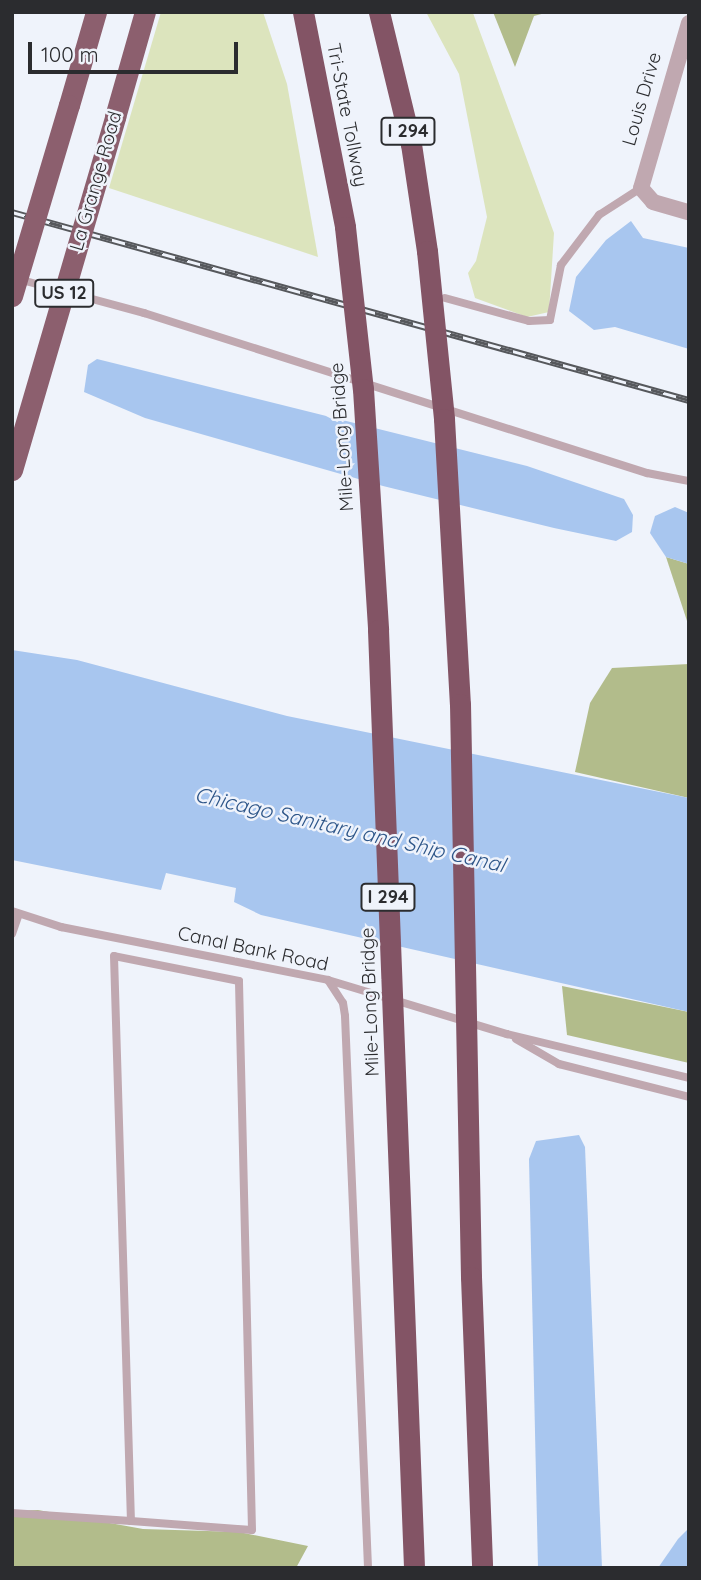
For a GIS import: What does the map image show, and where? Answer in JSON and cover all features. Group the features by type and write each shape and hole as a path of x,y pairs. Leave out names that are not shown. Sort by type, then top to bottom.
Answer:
{"highway":[{"name":"US 12","path":"12,296 96,12"},
{"name":"La Grange Road","path":"12,470 145,12"},
{"name":"Tri-State Tollway","path":"303,12 345,226"},
{"name":"I 294","path":"379,12 411,144 427,251 444,419 460,704 470,1263 482,1568"},
{"name":"Mile-Long Bridge","path":"345,226 363,388 378,629 414,1568"}],"street":[{"name":"Louis Drive","path":"641,188 689,23"},
{"path":"641,188 653,202 689,212"}],"lane":[{"path":"445,298 529,321 550,320 561,265 599,215 641,188"},
{"path":"12,277 144,313 647,473 689,481"},
{"path":"12,934 16,913"},
{"name":"Canal Bank Road","path":"16,913 61,927 328,980 507,1034 689,1078"},
{"path":"12,1513 252,1530 239,981 114,956 131,1521"},
{"path":"328,980 343,1003 345,1016 368,1568"},
{"path":"507,1034 559,1064 689,1097"}],"green space":[{"path":"161,12 263,12 287,84 318,257 109,188"},
{"path":"426,12 473,13 554,233 549,312 527,317 475,298 468,273 476,261 487,217 459,74"},
{"path":"493,12 549,12 534,16 515,67"},
{"path":"666,557 689,564 689,627"},
{"path":"689,664 689,798 575,772 590,703 612,668"},
{"path":"562,986 689,1012 689,1063 567,1035"},
{"path":"38,1510 143,1529 239,1532 308,1546 296,1568 12,1568 12,1511"}],"water":[{"path":"631,221 643,238 689,248 689,349 615,327 594,330 569,311 576,277 606,240"},
{"path":"97,359 527,466 624,499 633,515 632,532 616,541 554,528 383,486 145,418 84,392 88,365"},
{"path":"675,507 689,513 689,564 666,557 650,533 655,516"},
{"name":"Chicago Sanitary and Ship Canal","path":"12,650 77,660 287,716 689,798 689,1012 261,915 234,902 236,888 166,873 161,890 12,860"},
{"path":"579,1135 585,1147 602,1568 538,1568 529,1159 536,1141"},
{"path":"689,1528 689,1568 658,1568 678,1539"}],"railway":[{"path":"12,212 689,400"}]}
